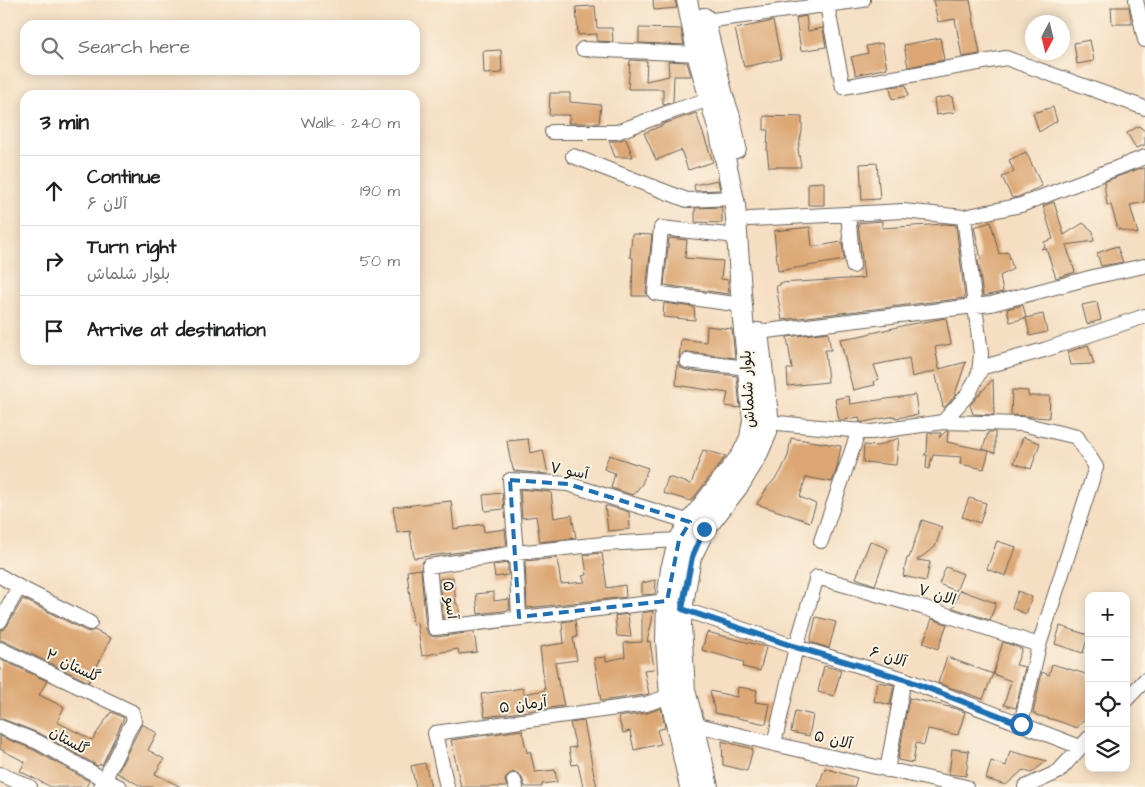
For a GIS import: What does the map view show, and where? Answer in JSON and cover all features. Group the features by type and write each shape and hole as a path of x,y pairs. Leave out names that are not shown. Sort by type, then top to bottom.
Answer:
{"main road":[{"name":"بلوار شلماش","path":"687,0 698,54 720,134 733,198 753,420 750,438 742,456 690,522 679,540 670,569 675,605 682,625 685,691 708,787"},
{"name":"بلوار شلماش","path":"690,787 670,696 666,640 675,605 704,529 739,485 756,458 767,432 768,414 758,332 749,211 730,117 723,96 701,0"}],"street":[{"path":"705,21 826,3 863,0"},
{"path":"1136,0 1145,40"},
{"path":"826,3 843,87 1006,58 1145,108"},
{"path":"582,49 698,54"},
{"path":"552,132 617,132 710,99"},
{"path":"573,156 687,200 733,198"},
{"path":"749,219 903,211 964,217 1021,205 1145,157"},
{"path":"848,214 853,266"},
{"path":"943,422 969,393 980,368 981,354 964,217"},
{"path":"737,236 661,228 655,293 742,305"},
{"path":"758,332 991,304 1097,276 1144,266"},
{"path":"980,368 1044,350 1145,316"},
{"path":"687,361 748,368"},
{"path":"767,422 872,432 943,422 1022,424 1077,437 1096,467 1040,645 1021,724"},
{"path":"821,541 859,430"},
{"name":"آسو ۷","path":"516,553 510,480 568,484 690,522"},
{"name":"آسو ۵","path":"675,605 519,617 435,628 429,566 516,553 604,544 679,540"},
{"path":"516,553 519,617"},
{"path":"0,576 90,623"},
{"name":"الان ۷","path":"796,647 817,578 922,607 1040,645"},
{"path":"0,622 19,587"},
{"name":"آلان ۶","path":"675,605 796,647 904,679 1021,724 1084,742"},
{"path":"774,744 796,647"},
{"name":"گلستان ۲","path":"0,649 132,712 134,721 103,784"},
{"path":"887,770 904,679"},
{"path":"1130,696 1145,680"},
{"name":"آرمان ۵","path":"447,787 435,734 646,704 670,696"},
{"name":"آلان ۵","path":"694,724 966,787"},
{"name":"گلستان","path":"0,727 38,742 103,784 120,787"},
{"path":"1025,787 1058,772 1084,742"},
{"path":"0,774 30,787"}],"highlighted area":[{"path":"510,480 568,484 690,522 679,540 667,601 519,617"}],"building":[{"path":"653,0 675,0 677,8 654,10"},
{"path":"933,0 970,0 980,54 962,57 955,19 938,22"},
{"path":"595,6 597,28 612,28 613,42 597,41 597,34 578,35 576,7"},
{"path":"1111,7 1129,7 1132,24 1112,24"},
{"path":"806,16 808,31 823,28 826,47 801,51 796,18"},
{"path":"773,21 781,59 744,67 735,29"},
{"path":"639,28 681,29 684,45 639,43"},
{"path":"940,38 944,60 908,67 904,45"},
{"path":"1090,40 1094,61 1077,64 1074,43"},
{"path":"882,43 887,68 856,75 851,57 868,53 866,46"},
{"path":"501,50 502,73 484,74 483,51"},
{"path":"630,60 647,61 646,81 669,76 668,61 687,62 691,76 674,76 673,102 663,105 663,89 628,89"},
{"path":"906,85 908,96 892,99 890,87"},
{"path":"550,93 570,93 570,102 601,105 599,123 568,123 570,115 549,115"},
{"path":"951,96 955,112 936,115 934,99"},
{"path":"1053,107 1057,121 1039,132 1033,113"},
{"path":"696,113 713,162 688,170 681,150 656,160 644,133 663,124"},
{"path":"764,116 802,117 802,131 798,149 801,167 769,167 767,150 768,130 764,130"},
{"path":"1139,126 1145,131 1145,145 1136,148 1127,133"},
{"path":"626,139 633,157 615,157 609,141"},
{"path":"1026,152 1042,186 1012,198 1002,177 1014,172 1009,160"},
{"path":"877,163 880,199 862,200 860,164"},
{"path":"1145,168 1145,202 1130,205 1138,234 1118,229 1111,205 1107,205 1104,182"},
{"path":"718,180 720,190 695,191 694,185"},
{"path":"824,182 824,205 808,205 808,183"},
{"path":"1054,202 1064,235 1083,223 1093,231 1094,241 1066,245 1075,272 1056,278 1046,248 1041,249 1045,246 1044,242 1053,239 1043,206"},
{"path":"722,207 722,223 695,222 695,208"},
{"path":"882,221 882,228 956,225 965,298 782,320 776,286 780,285 780,283 864,278 858,223"},
{"path":"991,222 999,254 1008,252 1013,269 1000,276 1003,292 983,296 978,260 981,259 974,227"},
{"path":"810,227 812,247 842,242 844,260 778,271 774,231"},
{"path":"632,234 652,235 647,296 632,296 633,258 630,257"},
{"path":"669,238 687,240 685,258 723,261 721,279 728,280 729,294 664,285"},
{"path":"1117,246 1123,262 1101,266 1097,253"},
{"path":"1097,302 1101,320 1087,324 1082,305"},
{"path":"664,303 694,307 695,320 663,317"},
{"path":"1023,305 1026,318 1010,322 1007,309"},
{"path":"1043,314 1047,332 1030,336 1026,318"},
{"path":"946,318 951,344 935,347 939,369 966,362 954,397 945,407 943,407 935,371 912,377 909,358 874,365 879,379 874,382 875,385 853,390 840,339"},
{"path":"707,326 732,329 735,358 688,352 683,353 679,359 681,339 706,342"},
{"path":"828,332 831,350 825,350 828,382 788,386 787,369 792,369 787,337"},
{"path":"1088,345 1094,364 1071,365 1068,352"},
{"path":"678,362 681,368 686,370 737,376 740,408 725,406 728,393 676,385"},
{"path":"993,379 994,415 973,414 970,405"},
{"path":"1012,390 1028,391 1028,396 1050,396 1049,418 1011,415"},
{"path":"915,395 918,415 895,418 895,416 864,422 860,422 859,417 839,420 835,399 849,396 850,404"},
{"path":"948,431 947,442 989,451 984,469 960,464 961,457 933,455 929,469 926,468 927,455 924,455 927,452 928,433 941,433 939,438"},
{"path":"988,432 995,432 995,453 983,449"},
{"path":"1023,437 1040,443 1031,469 1014,463"},
{"path":"791,438 841,446 832,482 806,477 800,497 816,504 810,522 757,504 767,488 780,473 788,456"},
{"path":"899,438 896,465 863,462 864,445 878,446"},
{"path":"528,439 530,453 543,450 548,474 514,471 507,441"},
{"path":"703,450 726,456 691,501 663,493 668,477 691,484"},
{"path":"609,455 648,468 642,484 633,495 611,488 615,473 604,469"},
{"path":"520,489 551,492 554,518 572,515 576,538 540,542 536,516 522,518"},
{"path":"502,493 504,509 485,511 483,495"},
{"path":"969,498 986,503 980,523 962,517"},
{"path":"451,501 454,529 483,524 484,532 505,529 507,546 414,558 410,531 397,533 393,507"},
{"path":"605,506 629,512 630,529 608,531"},
{"path":"922,520 942,527 935,547 917,560 930,562 926,581 903,576 907,558 909,558"},
{"path":"870,541 888,549 875,585 856,578"},
{"path":"997,541 1016,547 1006,576 987,569"},
{"path":"602,553 607,588 625,585 626,597 527,608 525,561 557,558 561,584 585,582 582,576 587,575 584,555"},
{"path":"508,563 508,575 495,577 493,565"},
{"path":"946,567 963,574 956,591 939,584"},
{"path":"421,569 426,629 428,633 436,637 474,632 477,652 459,654 458,649 422,656 417,623 413,624 407,571"},
{"path":"453,577 456,604 458,604 460,616 443,618 439,579"},
{"path":"656,580 655,594 642,595 642,583"},
{"path":"960,590 996,603 990,620 953,608"},
{"path":"1018,591 1032,597 1026,614 1012,608"},
{"path":"494,592 494,601 509,599 510,610 478,614 476,594"},
{"path":"23,599 86,631 94,630 111,638 89,682 0,640 0,630 7,626"},
{"path":"653,611 647,642 650,641 654,669 644,670 649,694 601,701 594,658 606,657 606,661 625,657 624,643 642,642 642,613"},
{"path":"628,614 631,637 617,636 615,616"},
{"path":"816,617 836,622 829,648 810,642"},
{"path":"932,619 947,624 938,649 923,643"},
{"path":"575,620 577,637 573,638 577,660 555,663 564,706 485,717 481,694 523,688 524,694 545,690 540,647 564,643 562,622"},
{"path":"1060,626 1085,634 1083,653 1055,644"},
{"path":"707,632 766,647 760,671 743,667 744,662 702,650"},
{"path":"1003,642 1022,649 1016,665 1025,667 1016,708 1004,705 1011,681 993,674"},
{"path":"947,657 993,674 983,699 938,683"},
{"path":"0,659 47,681 39,695 64,707 57,722 92,740 111,712 124,718 102,765 98,766 41,734 0,718"},
{"path":"1052,664 1085,674 1085,718 1077,728 1033,713 1042,672 1049,675"},
{"path":"824,666 841,670 834,696 818,692"},
{"path":"877,682 894,685 890,705 874,701"},
{"path":"738,687 757,690 755,702 770,704 766,724 715,713 710,691 737,697"},
{"path":"909,698 965,712 958,735 928,729 924,745 916,743 913,763 898,760"},
{"path":"661,708 665,728 657,730 661,744 634,750 630,731 623,733 618,717 647,713"},
{"path":"795,711 813,715 809,736 791,732"},
{"path":"584,721 597,787 583,787 578,764 572,765 569,748 576,747 570,723"},
{"path":"142,724 157,733 148,750 164,759 155,774 181,787 143,787 117,773"},
{"path":"522,730 527,753 530,751 535,772 555,770 557,782 542,784 542,787 525,787 522,778 515,772 507,776 505,780 507,787 461,787 451,740"},
{"path":"0,736 34,750 89,781 86,787 51,787 20,771 25,762 0,749"},
{"path":"722,741 753,749 747,771 723,765"},
{"path":"952,749 969,751 966,776 949,774"},
{"path":"1010,751 1047,761 1031,773 1023,770 1006,785 986,779 991,761 1006,766"},
{"path":"425,763 431,787 416,787 411,766"},
{"path":"825,768 857,778 854,787 818,787"}],"route":[{"path":"704,529 692,557 682,609 796,647 904,679 1021,724"}]}
